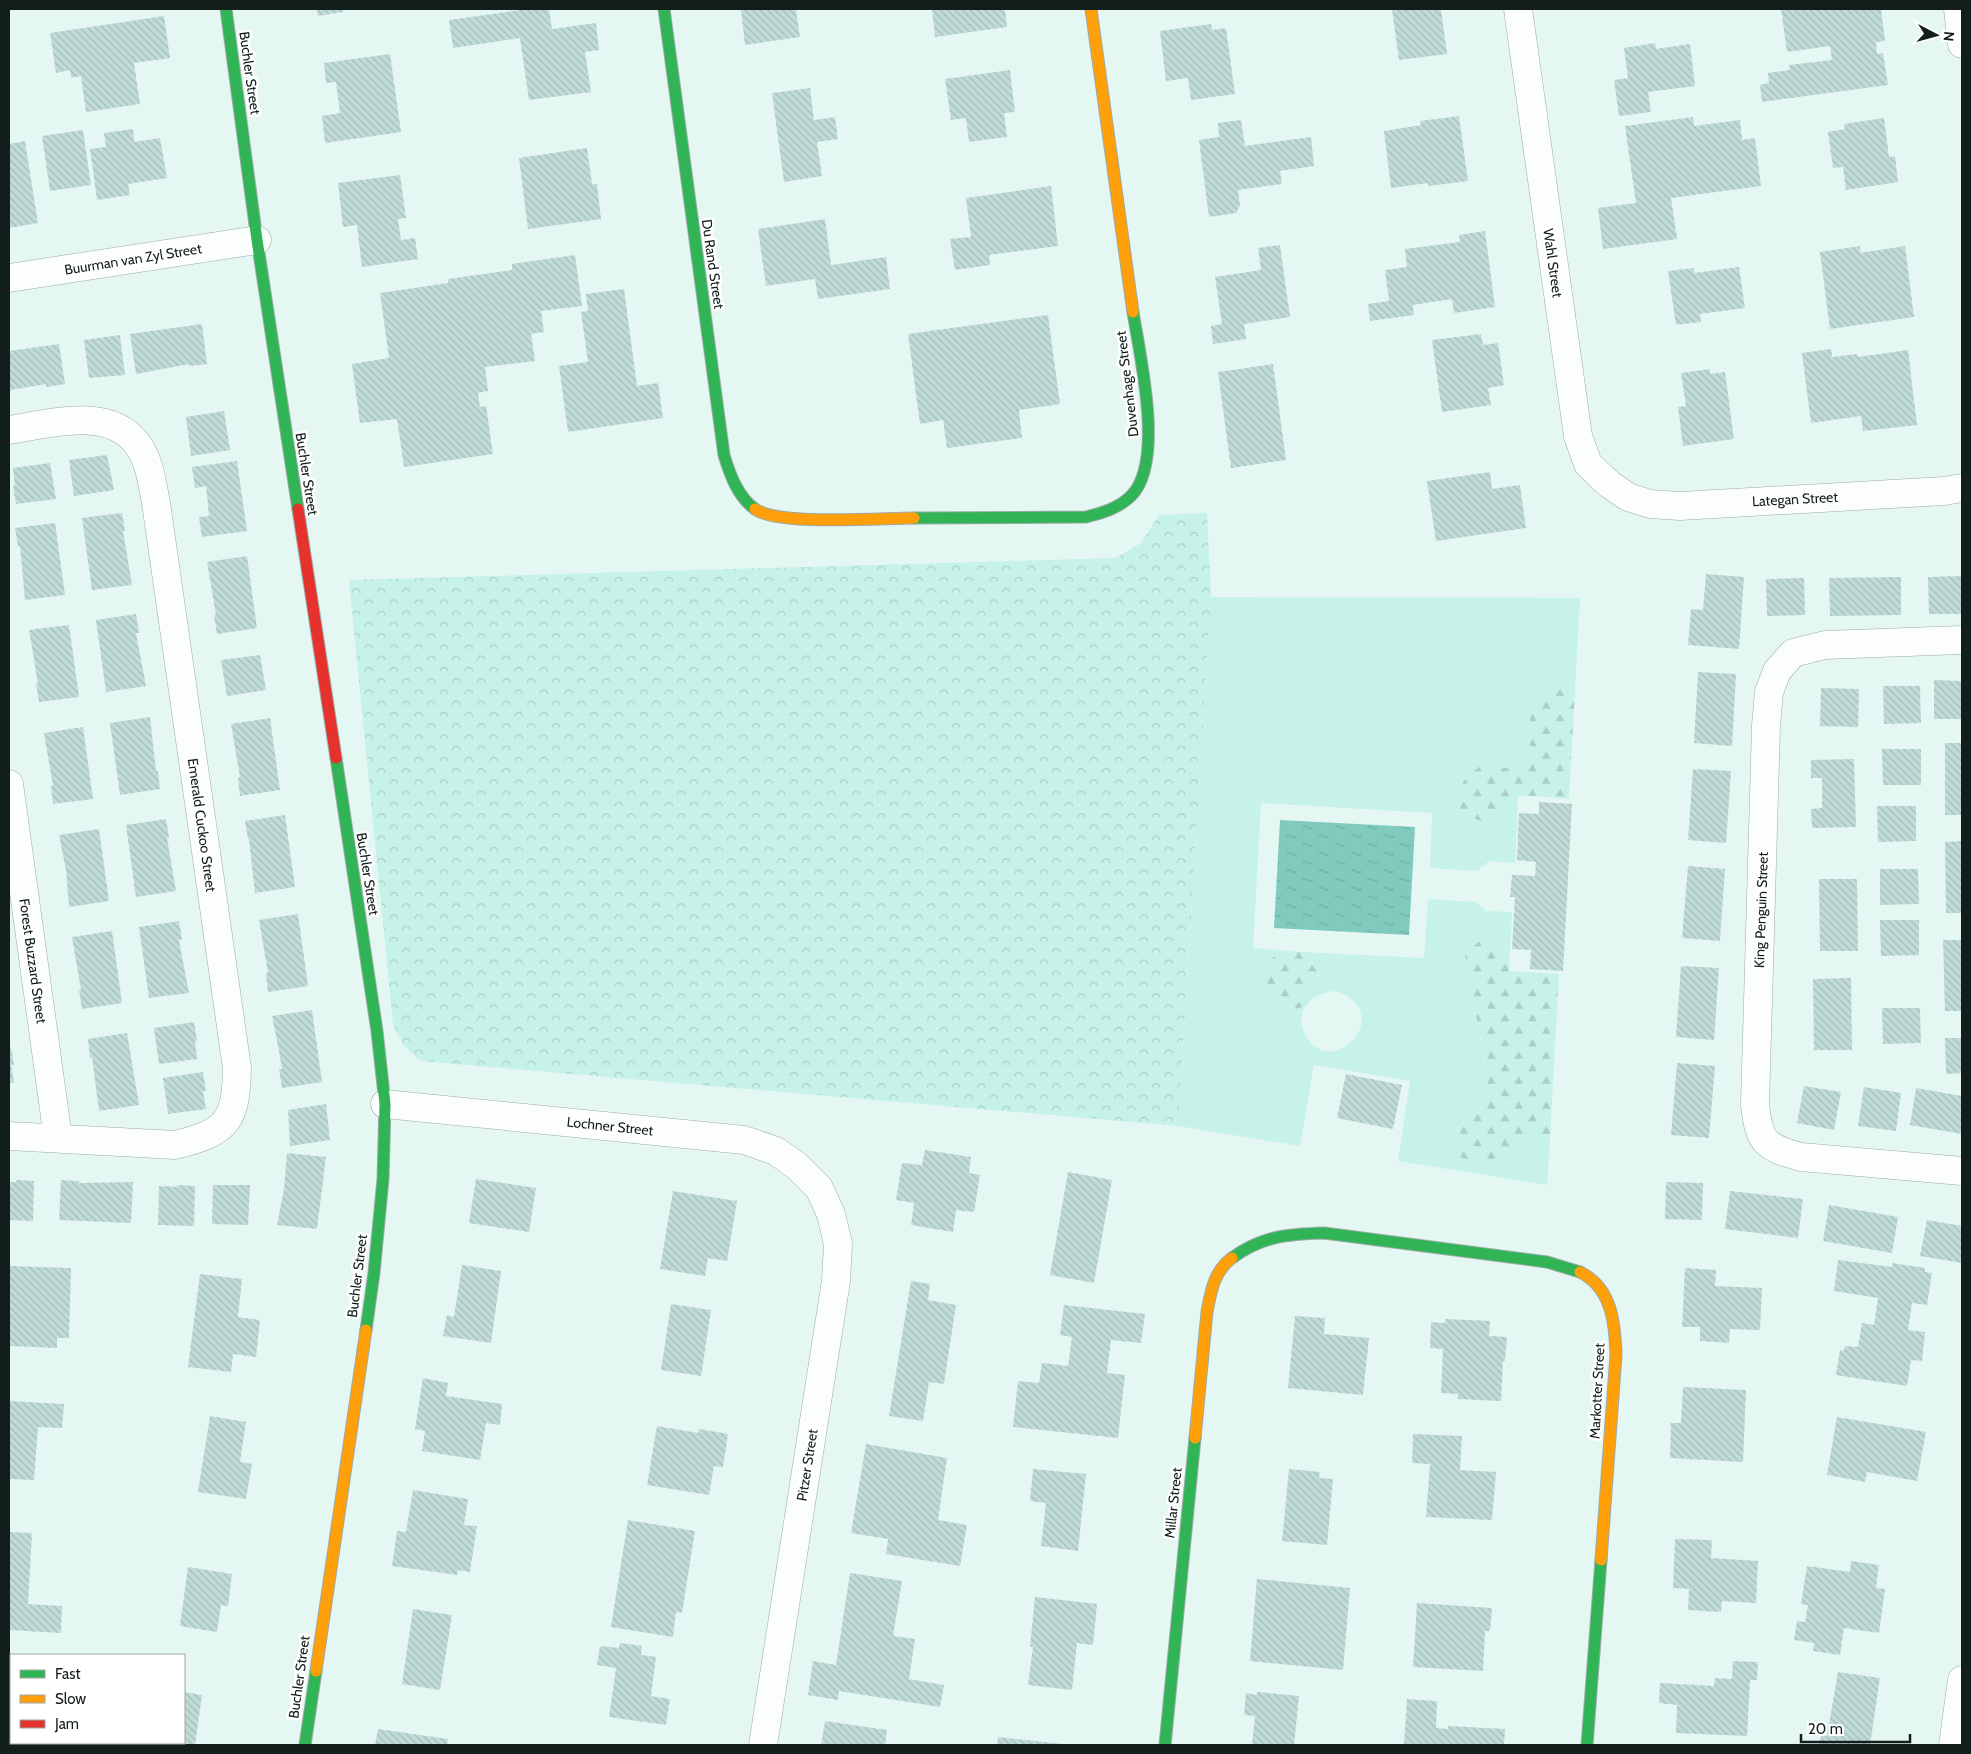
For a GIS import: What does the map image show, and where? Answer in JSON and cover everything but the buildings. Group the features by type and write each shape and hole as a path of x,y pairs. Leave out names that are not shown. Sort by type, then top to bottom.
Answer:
{"street":[{"name":"Buchler Street","path":"226,9 257,240 376,1031 385,1104 384,1179 374,1273 305,1745"},
{"name":"Du Rand Street","path":"664,9 724,455 731,479 744,498 759,512"},
{"name":"Duvenhage Street","path":"759,512 798,520 1086,517 1106,513 1129,500 1144,478 1149,455 1150,424 1091,9"},
{"name":"Wahl Street","path":"1518,9 1578,436 1588,464 1609,484 1628,497"},
{"path":"1958,9 1962,44"},
{"name":"Buurman van Zyl Street","path":"9,278 257,240"},
{"name":"Emerald Cuckoo Street","path":"9,430 85,419 107,423 126,431 138,445 146,459 156,503 237,1068 236,1096 230,1116 217,1131 195,1140 175,1145 9,1136"},
{"name":"Lategan Street","path":"1628,497 1650,504 1680,506 1962,488"},
{"name":"King Penguin Street","path":"1962,640 1825,645 1793,653 1778,671 1769,692 1766,726 1755,1104 1758,1130 1766,1142 1779,1151 1801,1157 1962,1171"},
{"name":"Forest Buzzard Street","path":"9,784 58,1138"},
{"name":"Lochner Street","path":"385,1104 744,1140 776,1151 797,1166 819,1188"},
{"name":"Pitzer Street","path":"763,1745 836,1281 838,1244 830,1214 819,1188"},
{"name":"Markotter Street","path":"1221,1267 1244,1249 1266,1238 1294,1234 1324,1233 1547,1262 1575,1270 1595,1281 1607,1299 1614,1324 1616,1355 1587,1745"},
{"name":"Millar Street","path":"1165,1745 1207,1312 1212,1287 1221,1267"},
{"path":"1953,1745 1962,1680"}],"green space":[{"path":"1207,513 1211,597 1178,1126 421,1061 404,1046 393,1025 349,580 1116,558 1141,543 1159,515"},
{"path":"1211,597 1580,598 1575,690 1553,687 1528,729 1531,753 1524,759 1508,768 1481,765 1499,816 1508,801 1518,797 1515,863 1489,861 1477,871 1430,868 1432,813 1261,803 1253,948 1278,950 1270,962 1263,967 1273,987 1290,1006 1297,1009 1309,996 1309,988 1315,981 1311,964 1305,961 1301,952 1424,958 1428,899 1476,902 1486,911 1512,912 1510,951 1483,937 1465,955 1488,1080 1481,1108 1460,1127 1515,1139 1550,1139 1547,1185 1398,1161 1410,1081 1314,1065 1300,1146 1178,1126","holes":["1337,991 1354,1002 1361,1014 1360,1028 1353,1040 1342,1048 1329,1052 1316,1047 1305,1034 1302,1025 1304,1010 1313,998 1328,992"]},
{"path":"1553,687 1575,690 1569,799 1543,796 1514,798 1508,802 1499,816 1490,821 1474,819 1460,811 1463,782 1481,765 1508,768 1531,753 1528,729 1534,703"},
{"path":"1483,937 1510,951 1509,971 1559,974 1550,1139 1515,1139 1495,1170 1457,1156 1460,1127 1481,1108 1488,1080 1465,955"},
{"path":"1278,950 1301,952 1305,961 1311,964 1318,972 1315,981 1309,988 1306,1005 1297,1009 1276,997 1261,979 1263,967 1270,962"}],"water":[{"path":"1280,820 1415,827 1409,935 1274,928"}],"traffic: fast":[{"path":"226,9 257,240 298,509"},
{"path":"664,9 724,455 739,492 755,509"},
{"path":"914,518 1086,517 1116,507 1131,496 1141,480 1147,459 1148,435 1144,381 1133,312"},
{"path":"336,758 377,1031 385,1104 383,1179 374,1273 366,1330"},
{"path":"1232,1258 1254,1245 1276,1238 1299,1234 1324,1233 1547,1262 1580,1272"},
{"path":"1165,1745 1195,1438"},
{"path":"1587,1745 1601,1560"},
{"path":"305,1745 316,1671"}],"traffic: slow":[{"path":"1091,9 1133,312"},
{"path":"755,509 785,518 831,520 914,518"},
{"path":"1195,1438 1208,1304 1217,1275 1232,1258"},
{"path":"1580,1272 1599,1287 1610,1308 1613,1319 1616,1355 1601,1560"},
{"path":"316,1671 366,1330"}],"traffic: jam":[{"path":"298,509 336,758"}]}
